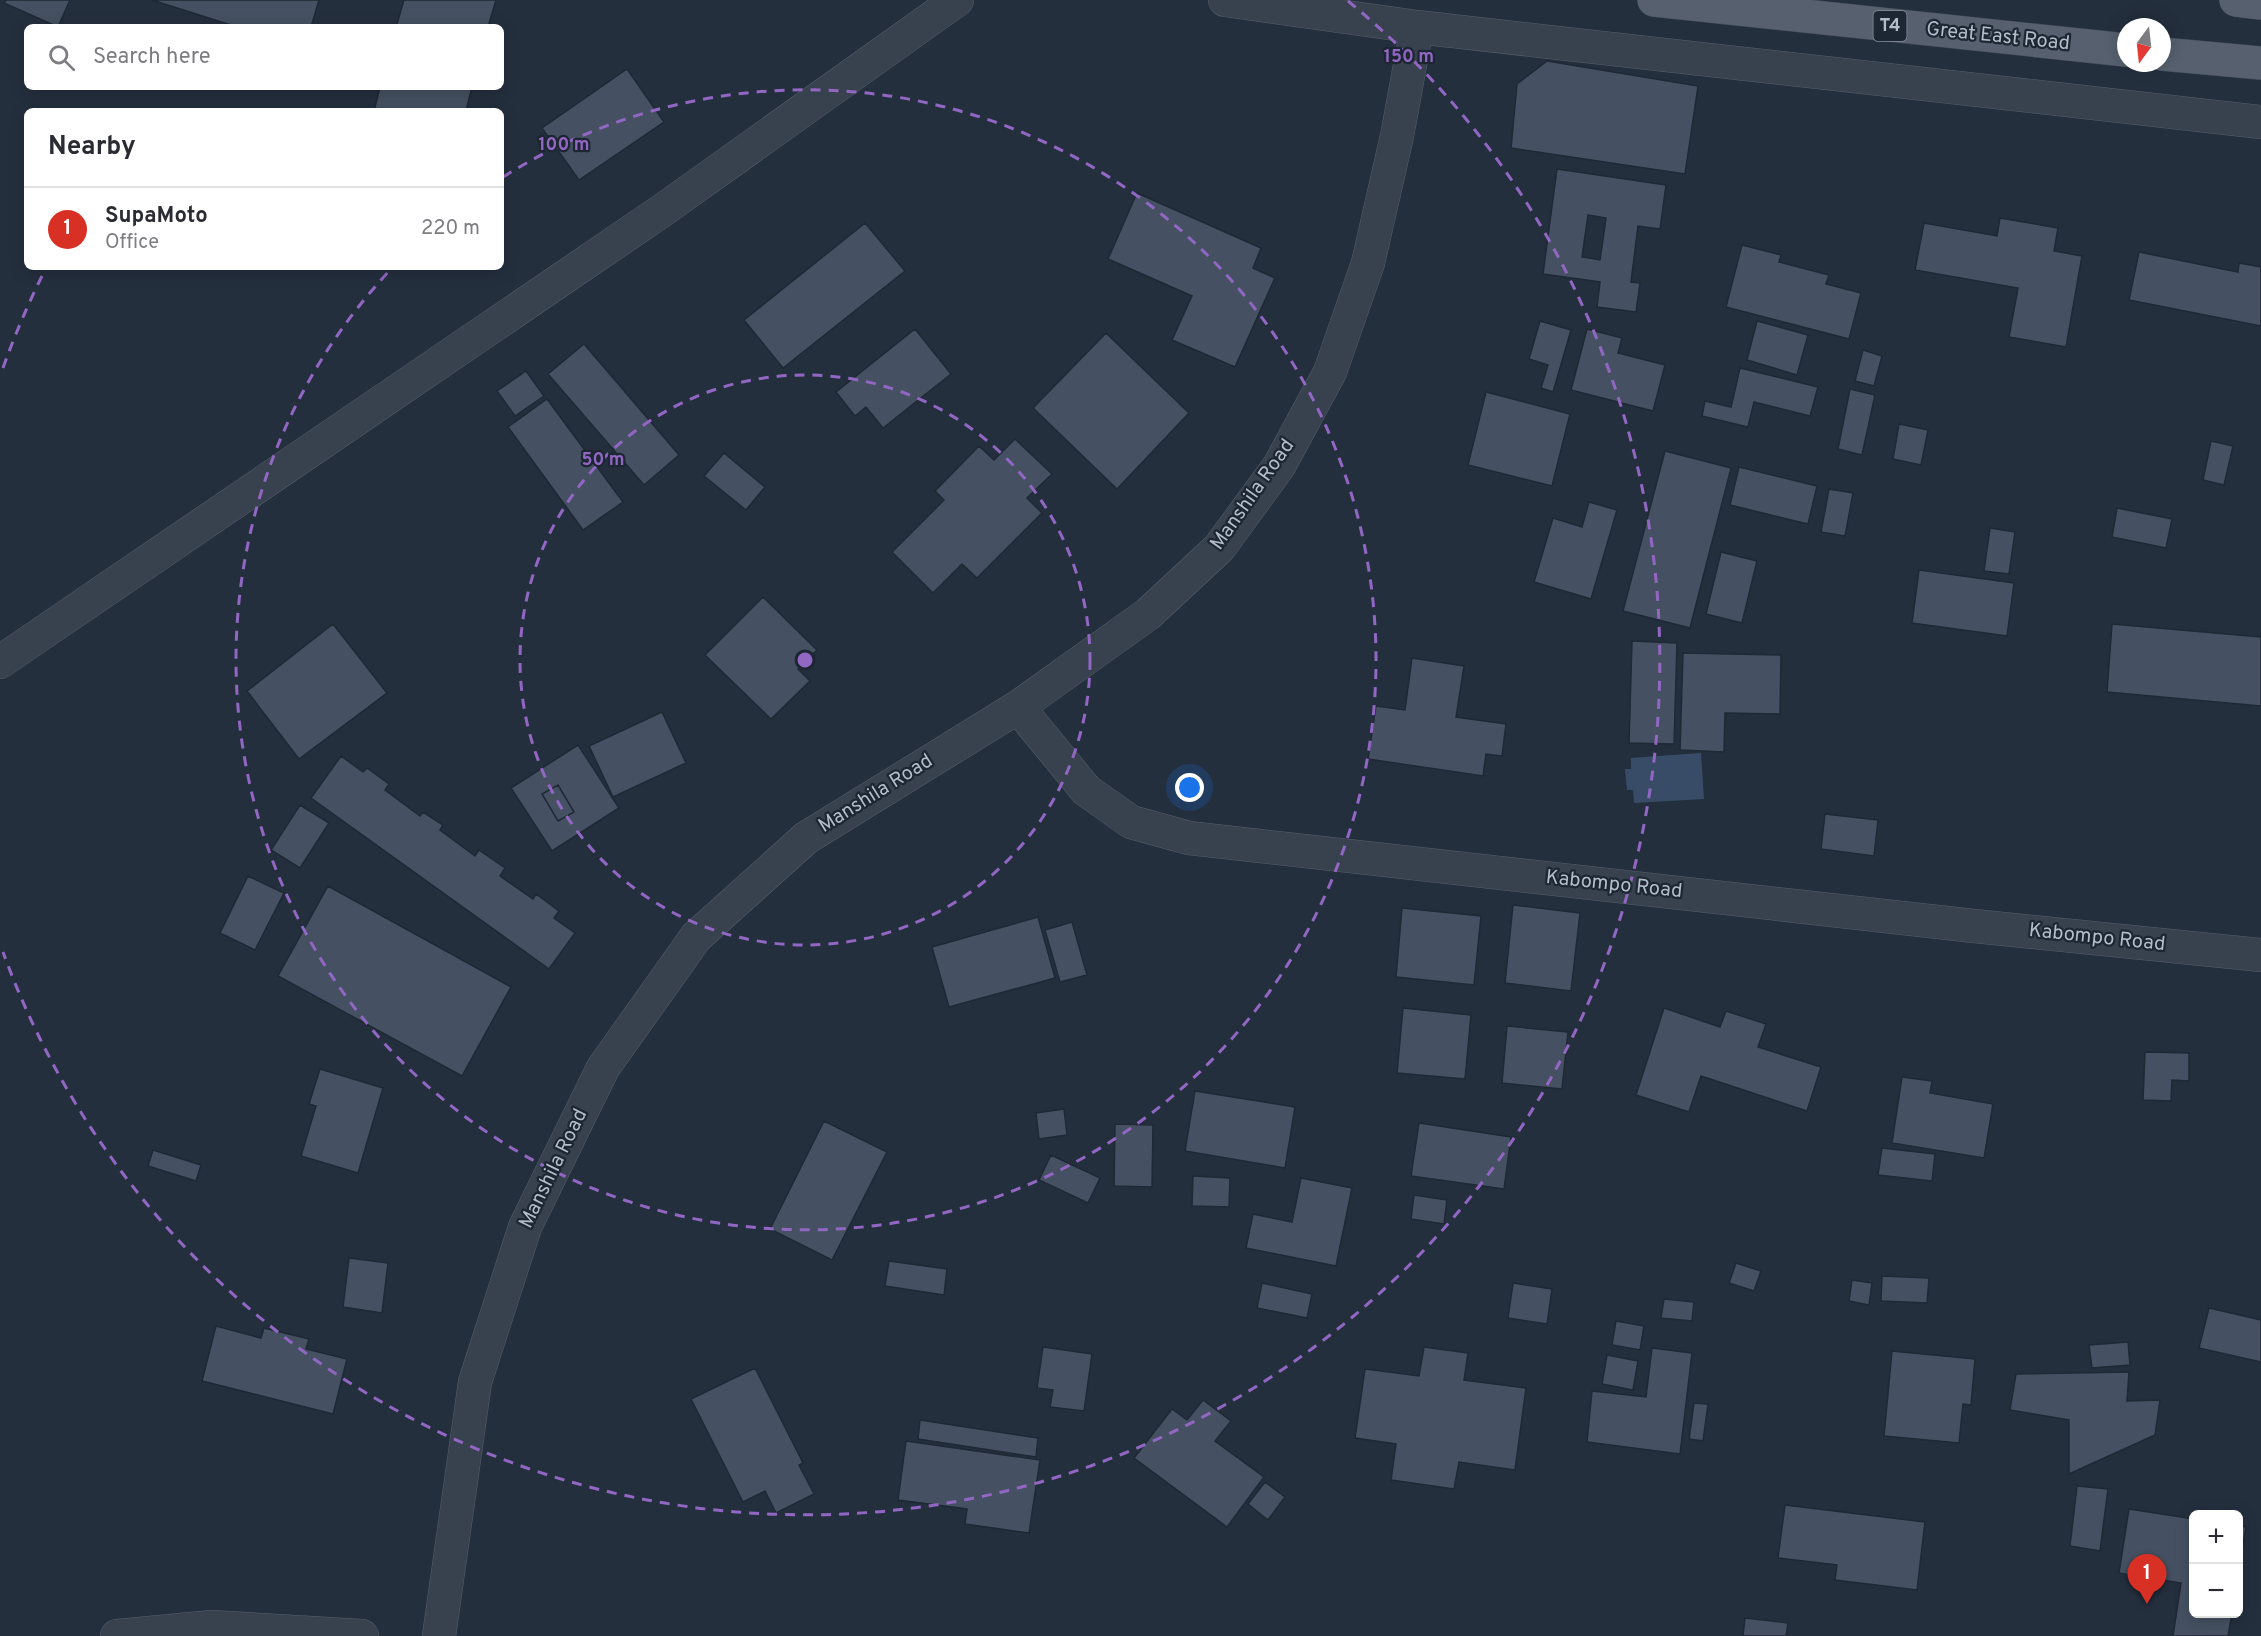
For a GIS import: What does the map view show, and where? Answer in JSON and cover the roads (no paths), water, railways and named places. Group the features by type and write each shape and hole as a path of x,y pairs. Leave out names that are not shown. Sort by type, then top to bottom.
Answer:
{"main road":[{"name":"Great East Road","path":"1654,0 2117,49"},
{"path":"2236,0 2261,3"},
{"path":"2171,55 2261,63"}],"street":[{"path":"0,662 660,212 957,0"},
{"path":"1225,0 1417,27 2261,122"},
{"name":"Manshila Road","path":"439,1636 475,1382 525,1227 603,1068 696,938 806,838 1018,707 1148,614 1219,548 1279,465 1330,372 1368,263 1397,136 1417,27"},
{"name":"Kabompo Road","path":"1018,707 1086,790 1131,822 1189,838 1974,926 2261,955"},
{"path":"117,1636 212,1627 362,1636"}],"water":[{"path":"1701,753 1704,799 1634,803 1633,790 1627,790 1625,769 1631,769 1631,758"}],"place":[{"name":"SupaMoto","path":"2147,1604"}]}
